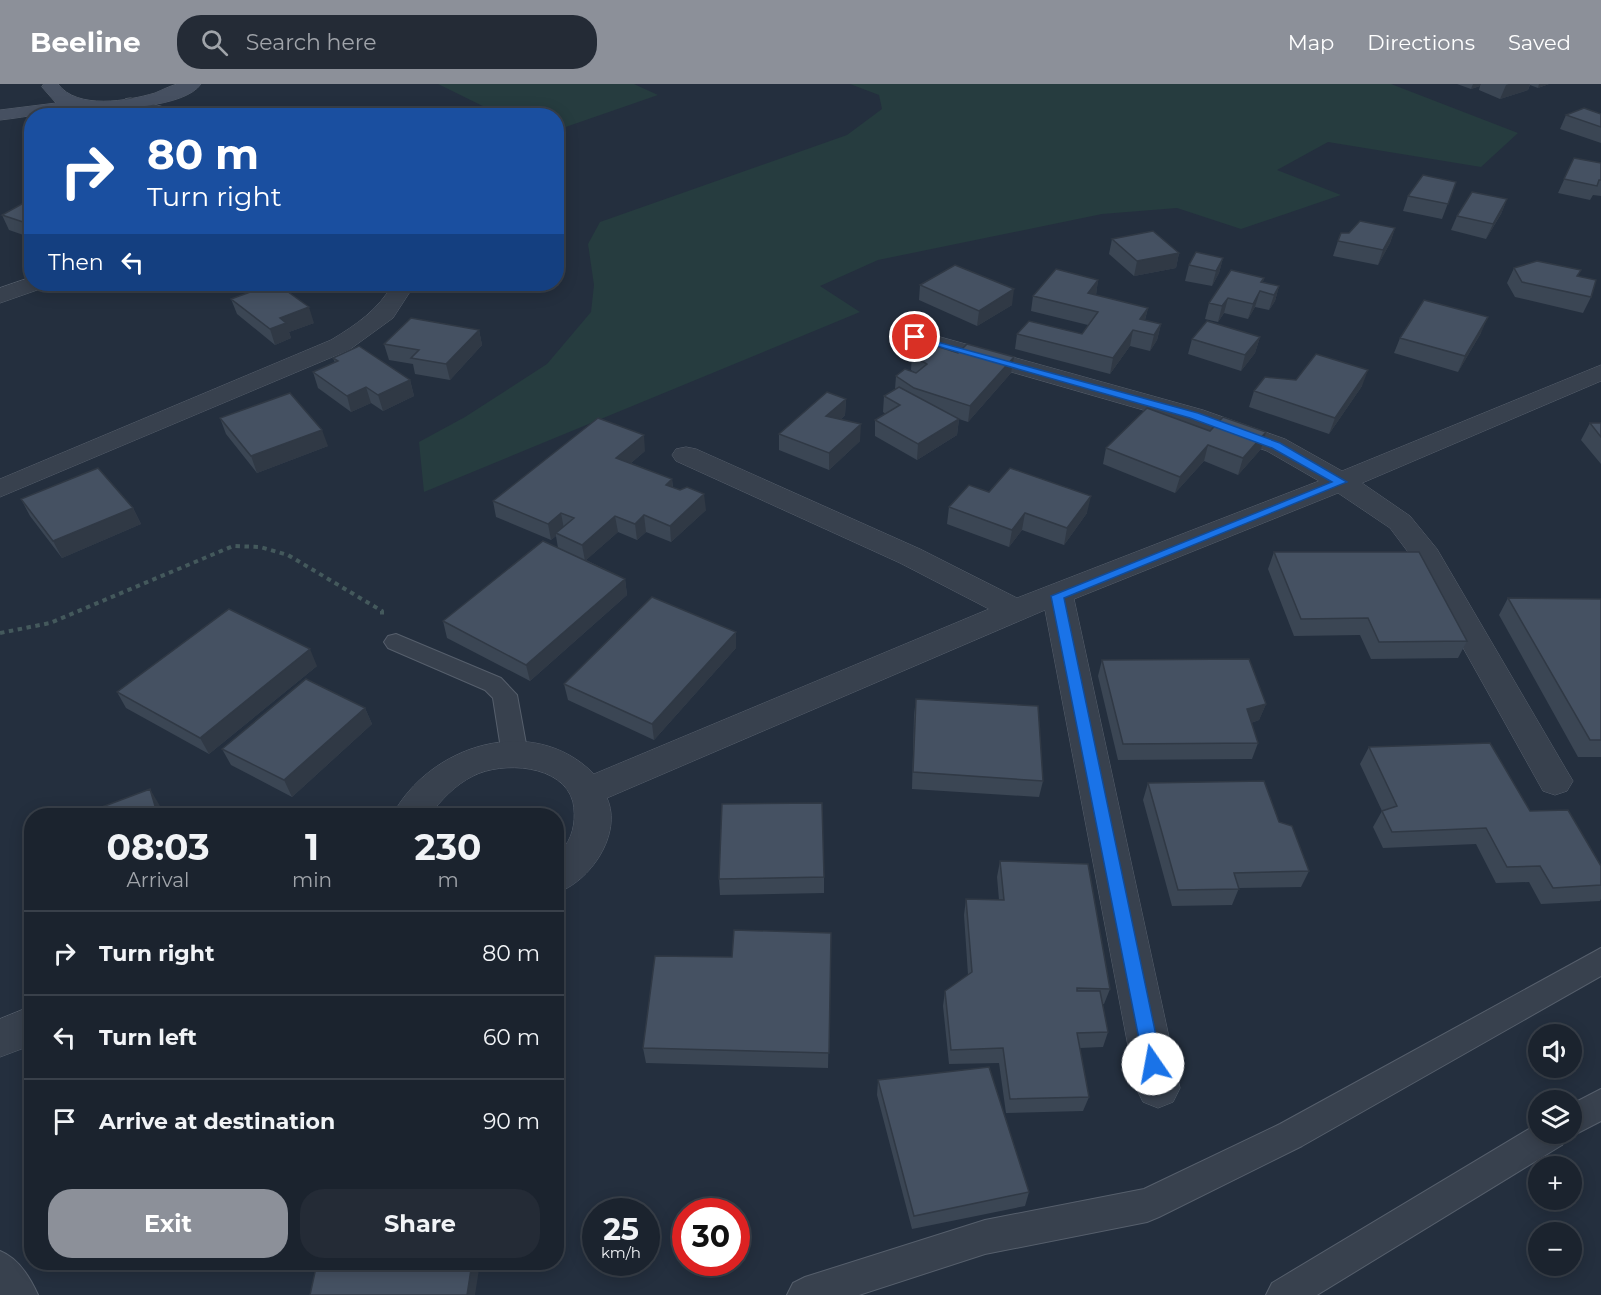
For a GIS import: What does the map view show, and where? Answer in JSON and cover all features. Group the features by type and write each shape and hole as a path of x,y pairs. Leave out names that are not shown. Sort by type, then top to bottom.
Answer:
{"main road":[{"path":"0,108 52,85 53,93 59,98 84,105"},
{"path":"59,108 131,103 186,87"},
{"path":"0,115 24,112"}],"street":[{"path":"185,108 186,87"},
{"path":"131,103 148,108"},
{"path":"0,296 24,287"},
{"path":"0,489 340,345 369,327 394,304 400,291"},
{"path":"915,337 1194,416 1276,445 1341,482 1400,522 1427,556 1555,782"},
{"path":"588,791 1017,610 1058,596 1341,482 1601,372"},
{"path":"686,455 910,556 1017,610"},
{"path":"1058,596 1158,1088"},
{"path":"415,808 424,794 444,776 470,762 498,755 527,755 552,761 573,774 588,791 593,812 591,835 579,857 564,871"},
{"path":"0,1038 24,1028"}],"lane":[{"path":"396,642 493,684 505,694 515,755"},
{"path":"805,1295 986,1238 1147,1205 1291,1136 1601,961"},
{"path":"1582,1115 1601,1104"},
{"path":"1284,1295 1534,1144"},
{"path":"0,1268 20,1295"}],"path":[{"path":"0,633 50,623 233,546 260,547 288,555 382,611 381,632 396,642"}],"green space":[{"path":"438,84 634,84 658,95 564,128 564,108 487,108"},
{"path":"850,84 1391,84 1518,133 1481,167 1328,142 1277,170 1341,195 1241,229 1177,208 1102,214 878,260 820,286 860,312 424,492 419,442 465,417 547,364 591,312 594,285 588,244 600,222 847,135 882,109 879,95"}],"building":[{"path":"1584,108 1601,114 1601,127 1566,115"},
{"path":"1574,158 1601,163 1601,180 1597,186 1564,179"},
{"path":"1423,175 1456,182 1448,204 1408,196"},
{"path":"1472,192 1507,199 1493,224 1457,216"},
{"path":"24,203 24,222 2,215"},
{"path":"1360,221 1395,228 1383,250 1338,241 1341,233 1349,233"},
{"path":"1153,231 1179,253 1137,261 1112,239"},
{"path":"1196,252 1223,258 1216,271 1189,265"},
{"path":"1537,261 1581,270 1577,276 1596,280 1591,297 1522,282 1514,268"},
{"path":"955,265 1014,289 979,311 920,285"},
{"path":"1056,269 1098,280 1088,293 1148,308 1140,319 1161,324 1154,335 1133,330 1113,358 1017,334 1029,321 1082,334 1098,312 1033,296"},
{"path":"1231,270 1264,278 1261,282 1279,286 1274,295 1260,291 1253,304 1228,298 1222,306 1209,303"},
{"path":"253,291 287,291 309,307 280,318 286,323 270,329 231,299"},
{"path":"1424,300 1488,317 1465,356 1400,338"},
{"path":"411,318 479,330 446,364 411,358 419,350 384,344"},
{"path":"1207,321 1260,337 1245,355 1192,339"},
{"path":"967,344 1014,357 970,406 914,388 896,376 905,369 916,373 927,364 912,355 933,345 958,353"},
{"path":"359,346 410,380 378,395 366,387 347,396 313,372 338,361 333,358"},
{"path":"1316,354 1368,370 1335,418 1254,391 1265,377 1296,380"},
{"path":"899,387 959,419 918,444 875,420 900,405 884,396"},
{"path":"827,392 846,399 826,416 861,424 829,453 779,434"},
{"path":"290,393 322,430 251,456 220,418"},
{"path":"1147,408 1210,431 1223,417 1266,432 1243,458 1208,445 1180,477 1106,448"},
{"path":"598,418 644,435 616,458 672,479 666,485 680,490 687,487 704,494 670,526 644,515 635,524 615,516 582,545 556,533 574,518 561,513 548,524 493,501"},
{"path":"1590,423 1601,423 1601,437"},
{"path":"98,468 133,508 53,541 21,499"},
{"path":"1010,468 1091,496 1067,528 1025,513 1012,530 949,507 969,485 989,492"},
{"path":"543,541 625,579 526,665 443,621"},
{"path":"1274,552 1419,552 1467,641 1379,642 1368,618 1301,619"},
{"path":"652,597 736,632 652,724 564,684"},
{"path":"1508,598 1601,599 1601,740 1590,740"},
{"path":"229,609 310,649 200,738 117,692"},
{"path":"1249,659 1266,704 1247,709 1258,743 1123,744 1102,660"},
{"path":"306,679 365,708 284,780 222,749"},
{"path":"916,699 1038,706 1043,781 913,772"},
{"path":"1490,743 1530,811 1568,810 1601,866 1601,885 1553,888 1540,866 1507,867 1486,828 1392,832 1382,811 1397,806 1369,747"},
{"path":"1264,781 1279,822 1292,826 1309,871 1234,873 1239,889 1178,890 1148,783"},
{"path":"150,789 156,808 99,808"},
{"path":"822,803 824,877 719,879 722,804"},
{"path":"1000,861 1088,864 1110,989 1077,988 1077,991 1100,991 1108,1032 1077,1033 1089,1097 1010,1099 1003,1048 951,1050 945,991 972,972 966,899 1004,900"},
{"path":"734,930 831,933 829,1053 643,1048 655,956 732,957"},
{"path":"989,1067 1029,1192 914,1216 878,1080"},
{"path":"315,1270 471,1270 467,1295 310,1295"}],"route":[{"path":"915,337 1194,416 1276,445 1341,482 1058,596 1153,1064"}]}
